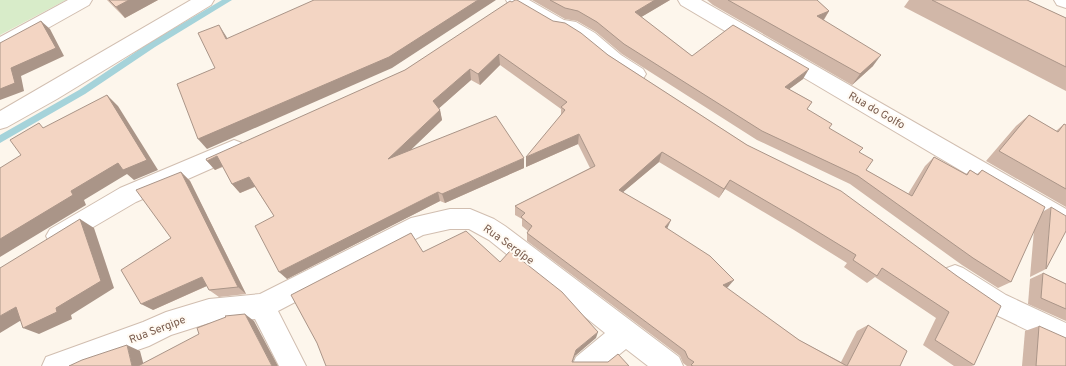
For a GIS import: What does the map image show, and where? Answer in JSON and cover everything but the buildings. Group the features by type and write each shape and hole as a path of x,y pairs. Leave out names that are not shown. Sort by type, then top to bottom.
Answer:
{"street":[{"path":"0,46 83,0"},
{"path":"0,121 50,93 205,0"},
{"name":"Rua do Golfo","path":"687,0 1066,221"},
{"path":"509,3 560,26 569,27 588,38 614,60 653,85"},
{"path":"41,246 128,196 251,141"},
{"name":"Rua Sergípe","path":"262,306 419,225 450,219 470,219 497,233 625,333 670,366"},
{"path":"940,265 997,303 1066,336"},
{"path":"262,306 293,366"},
{"name":"Rua Sergipe","path":"56,366 150,333 166,324 209,311 262,306"},
{"path":"585,366 625,333"}],"green space":[{"path":"0,0 66,0 0,35"}],"waterway":[{"path":"0,139 82,92 152,45 228,0"}]}
